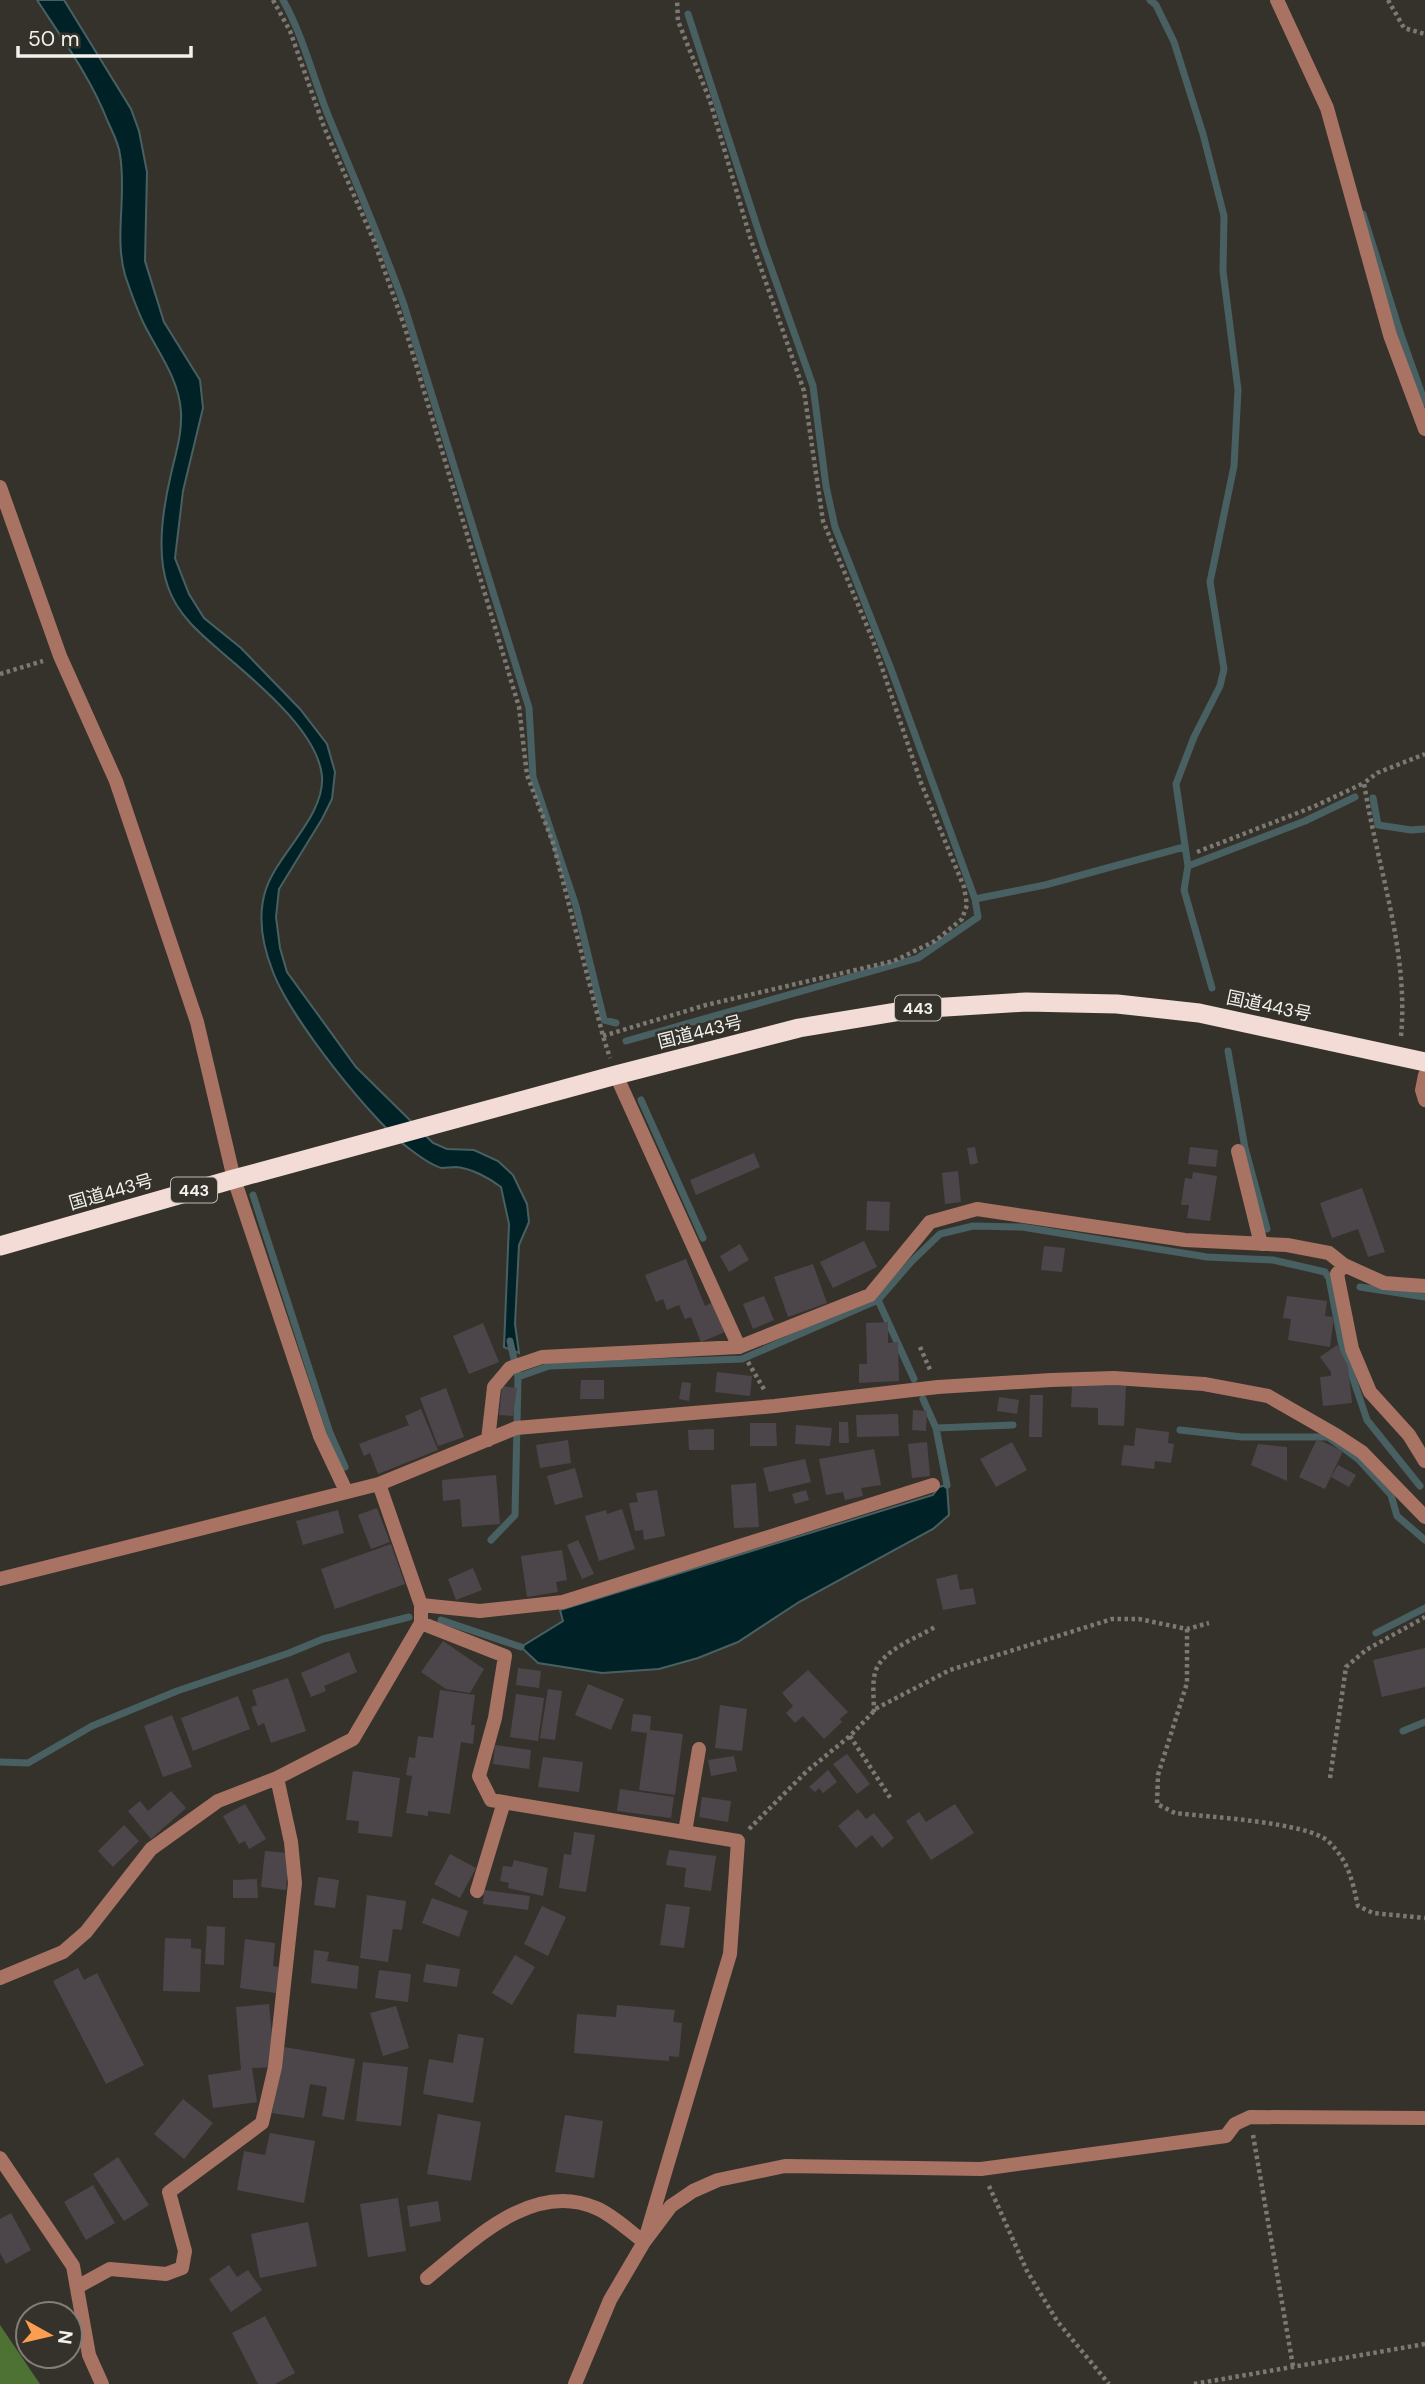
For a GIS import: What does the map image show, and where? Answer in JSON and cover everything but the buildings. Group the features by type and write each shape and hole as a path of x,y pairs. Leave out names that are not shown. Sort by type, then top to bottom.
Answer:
{"highway":[{"name":"国道443号","path":"0,1246 617,1075 812,1026 914,1009 1026,1002 1117,1004 1199,1013 1425,1062"}],"street":[{"path":"1277,0 1327,108 1390,335 1425,429"},
{"path":"0,486 61,656 116,781 197,1022 234,1179 320,1436 346,1491"},
{"path":"617,1075 739,1347"},
{"path":"1425,1075 1422,1090 1425,1100"},
{"path":"1238,1151 1261,1244"},
{"path":"488,1440 494,1387 510,1368 542,1357 739,1347 870,1295 930,1222 977,1209 1185,1240 1287,1245 1329,1253 1344,1265 1384,1283 1425,1286"},
{"path":"1344,1265 1337,1274 1352,1349 1370,1392 1409,1434 1425,1461"},
{"path":"0,1579 379,1484 516,1428 775,1406 937,1387 1114,1378 1204,1384 1268,1396 1362,1452 1425,1517"},
{"path":"0,1978 63,1952 86,1932 151,1849 218,1801 276,1777 353,1739 421,1623 421,1605 379,1484"},
{"path":"421,1605 480,1611 563,1602 933,1485"},
{"path":"421,1623 505,1656 495,1718 479,1776 491,1800 738,1841 730,1954 644,2242"},
{"path":"685,1832 699,1749"},
{"path":"79,2287 110,2269 166,2274 182,2268 185,2251 169,2192 262,2123 275,2067 295,1883 291,1842 276,1777"},
{"path":"477,1891 504,1802"},
{"path":"575,2384 610,2300 644,2242 671,2206 718,2180 785,2166 981,2169 1226,2136 1235,2124 1250,2117 1425,2118"},
{"path":"0,2158 74,2266 89,2355 103,2384"},
{"path":"427,2278 500,2219 542,2203 575,2201 599,2208 644,2242"}],"path":[{"path":"273,0 290,31 324,127 374,241 405,328 519,707 527,775 553,843 603,1036 617,1075"},
{"path":"603,1036 706,1005 894,961 935,941 961,919 967,905 964,887 921,783 872,638 824,521 804,391 750,237 710,101 678,22 677,0"},
{"path":"1388,0 1404,28 1425,34"},
{"path":"0,674 61,656"},
{"path":"1197,852 1313,807 1364,783 1377,773 1425,754"},
{"path":"1364,783 1399,963 1403,1019 1399,1055"},
{"path":"739,1347 775,1406"},
{"path":"920,1347 937,1387"},
{"path":"1330,1778 1346,1667 1366,1650 1425,1617"},
{"path":"738,1841 807,1771 850,1736 877,1708 950,1670 1112,1619 1139,1619 1187,1629 1209,1623"},
{"path":"874,1712 874,1676 878,1666 890,1653 936,1627"},
{"path":"1187,1629 1187,1684 1158,1775 1157,1804 1175,1813 1304,1829 1328,1840 1351,1871 1358,1906 1373,1913 1425,1918"},
{"path":"850,1736 891,1799"},
{"path":"1250,2117 1293,2366"},
{"path":"981,2169 1027,2271 1057,2321 1109,2384"},
{"path":"1194,2384 1425,2344"}],"green space":[{"path":"0,2325 14,2346 14,2370 31,2370 40,2384 0,2384"}],"water":[{"path":"37,0 64,0 131,109 139,131 147,172 145,261 164,322 200,380 203,408 183,491 175,558 189,594 204,618 241,648 300,709 327,744 335,772 332,799 279,889 276,917 280,948 287,972 356,1067 433,1143 447,1149 474,1150 498,1161 513,1175 527,1204 529,1222 519,1245 515,1324 519,1353 504,1347 509,1224 501,1187 468,1169 434,1165 418,1155 375,1117 296,1015 269,962 262,931 263,899 272,875 309,820 321,791 322,776 310,744 287,712 186,619 168,587 162,560 162,531 165,501 180,436 179,400 172,376 143,322 125,275 120,230 122,170 117,143 85,75"},
{"path":"947,1485 949,1515 933,1529 799,1602 738,1642 698,1658 659,1669 602,1673 538,1663 521,1647 563,1621 560,1610 933,1495 939,1487"}],"waterway":[{"path":"283,0 302,42 328,115 404,305 529,708 533,777 576,906 604,1020 616,1023"},
{"path":"1150,0 1156,5 1174,42 1203,134 1224,216 1223,271 1238,390 1234,466 1210,582 1224,669 1220,686 1194,737 1176,784 1188,866 1184,890 1212,988"},
{"path":"626,1041 918,958 978,917 975,899 891,669 835,527 826,486 813,386 763,245 688,14"},
{"path":"1363,214 1425,403"},
{"path":"1188,866 1305,821 1355,797"},
{"path":"1373,798 1378,825 1411,830 1425,829"},
{"path":"975,899 1045,885 1184,847"},
{"path":"1228,1051 1245,1148 1267,1229"},
{"path":"641,1100 703,1238"},
{"path":"253,1195 330,1433 345,1467"},
{"path":"518,1377 549,1366 742,1359 878,1300 940,1234 973,1226 1022,1227 1207,1257 1273,1260 1325,1272 1329,1278 1342,1346 1367,1420 1420,1486"},
{"path":"1360,1287 1425,1297"},
{"path":"878,1300 914,1379"},
{"path":"491,1540 515,1515 518,1377 510,1341"},
{"path":"923,1399 936,1428 947,1485"},
{"path":"936,1428 1013,1425"},
{"path":"1180,1430 1242,1437 1328,1437 1358,1459 1391,1495 1397,1516 1425,1540"},
{"path":"1376,1633 1425,1608"},
{"path":"0,1762 28,1763 92,1726 177,1691 323,1639 409,1617"},
{"path":"441,1620 521,1647"},
{"path":"1403,1731 1425,1722"}]}
